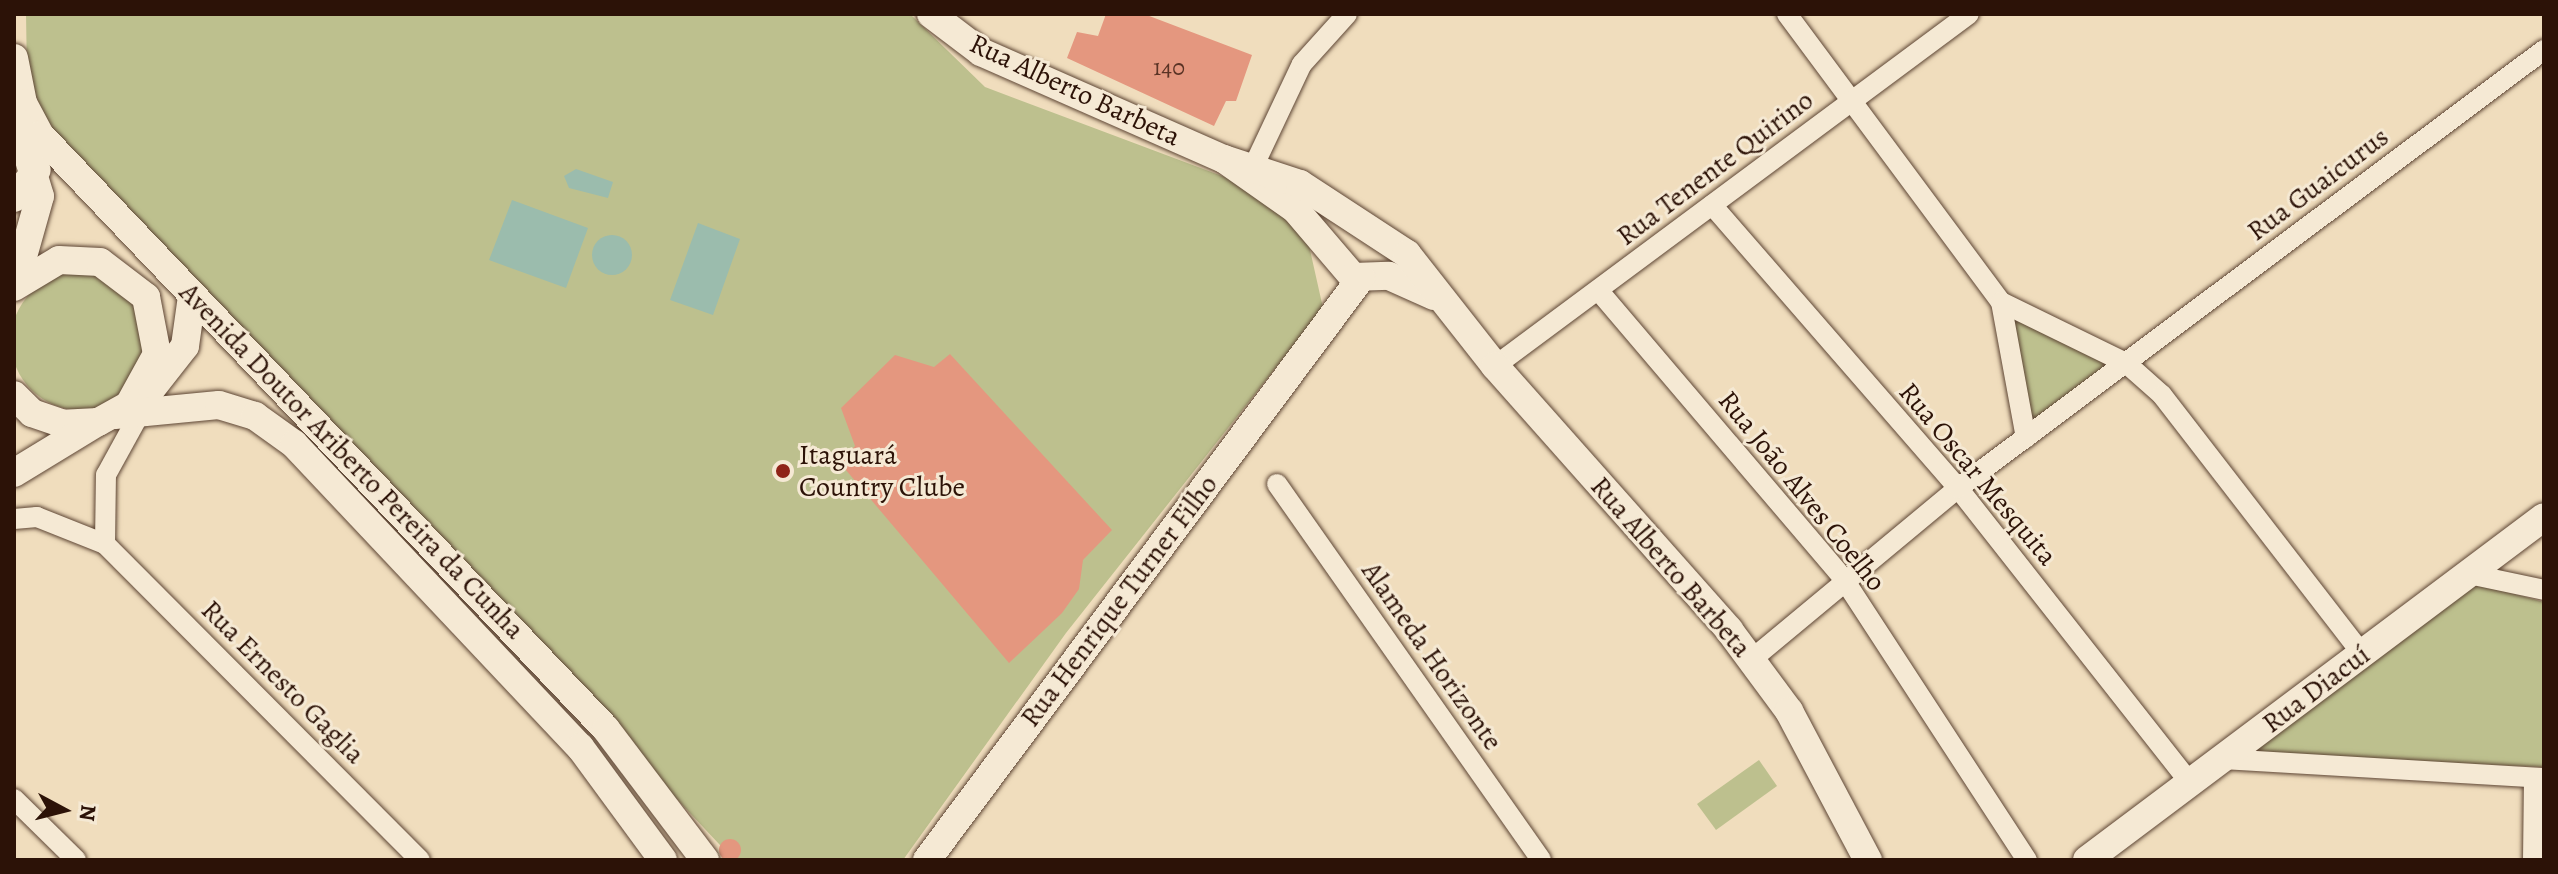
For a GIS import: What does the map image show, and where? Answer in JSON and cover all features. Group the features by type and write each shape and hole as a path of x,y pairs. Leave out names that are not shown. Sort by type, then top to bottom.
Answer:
{"main road":[{"name":"Rua Alberto Barbeta","path":"931,14 981,52 1252,171"},
{"name":"Avenida Doutor Ariberto Pereira da Cunha","path":"14,58 23,103 40,135 606,729 705,860"},
{"path":"14,113 37,170 40,196 18,253 15,286"},
{"path":"14,198 37,170"},
{"path":"1252,171 1371,231 1407,254 1437,299"},
{"path":"1252,171 1295,209 1334,257 1340,270 1362,278 1414,282 1437,299"},
{"path":"1311,343 1334,257 1345,231 1371,231"},
{"path":"1362,278 1380,267 1385,251 1371,231"},
{"path":"15,286 65,259 108,252 157,256"},
{"path":"18,253 100,262 146,297 157,354 120,414"},
{"name":"Rua Henrique Turner Filho","path":"927,860 1362,278"},
{"path":"14,473 120,414 164,379 185,346 192,296"},
{"name":"Rua Alberto Barbeta","path":"1437,299 1751,660 1789,711 1868,860"},
{"name":"Avenida Doutor Ariberto Pereira da Cunha","path":"14,395 32,413 64,424 120,414 219,405 255,416 294,444 580,747 663,860"},
{"name":"Rua Diacuí","path":"2087,860 2192,785 2544,517"}],"street":[{"path":"1252,171 1302,64 1347,14"},
{"path":"1787,14 2001,302 2026,438"},
{"name":"Rua Tenente Quirino","path":"1495,366 1969,14"},
{"name":"Rua Guaicurus","path":"1751,660 1843,578 1958,488 2544,50"},
{"name":"Rua Oscar Mesquita","path":"1712,205 1958,488 2192,785"},
{"name":"Rua João Alves Coelho","path":"1598,290 1843,578 2027,860"},
{"path":"2001,302 2126,363 2162,395 2362,654"},
{"path":"14,519 37,517 105,544 106,475 120,414"},
{"name":"Alameda Horizonte","path":"1277,484 1541,860"},
{"name":"Rua Ernesto Gaglia","path":"105,544 420,860"},
{"path":"2469,574 2544,590"},
{"path":"2224,759 2539,778 2533,860"},
{"path":"14,799 76,860"}],"green space":[{"name":"Itaguará Country Clube","path":"26,14 910,14 985,87 1262,191 1306,232 1323,308 1066,633 903,860 734,860 41,121 27,75"},
{"path":"80,272 106,277 129,292 144,315 149,341 144,367 129,390 106,405 80,410 54,405 31,390 16,367 11,341 16,315 31,292 54,277"},
{"path":"2006,309 2121,363 2025,434"},
{"path":"2470,582 2544,602 2544,767 2248,754"},
{"path":"1759,760 1777,786 1716,830 1697,804"}],"shaded area":[{"path":"576,169 613,182 608,198 569,188 564,176"},
{"path":"512,200 588,228 566,288 489,260"},
{"path":"698,223 740,239 713,315 670,300"},
{"path":"612,235 626,241 632,255 626,269 612,275 598,269 592,255 598,241"}],"building":[{"path":"1106,14 1144,14 1252,55 1236,101 1226,101 1214,126 1067,58 1077,32 1098,36"},
{"path":"950,354 1112,530 1083,560 1079,589 1062,613 1009,663 840,463 855,446 841,408 895,355 934,367"},
{"path":"730,839 738,842 741,850 738,858 730,861 722,858 719,850 722,842"}],"place":[{"name":"Itaguará Country Clube","path":"783,471"}]}
